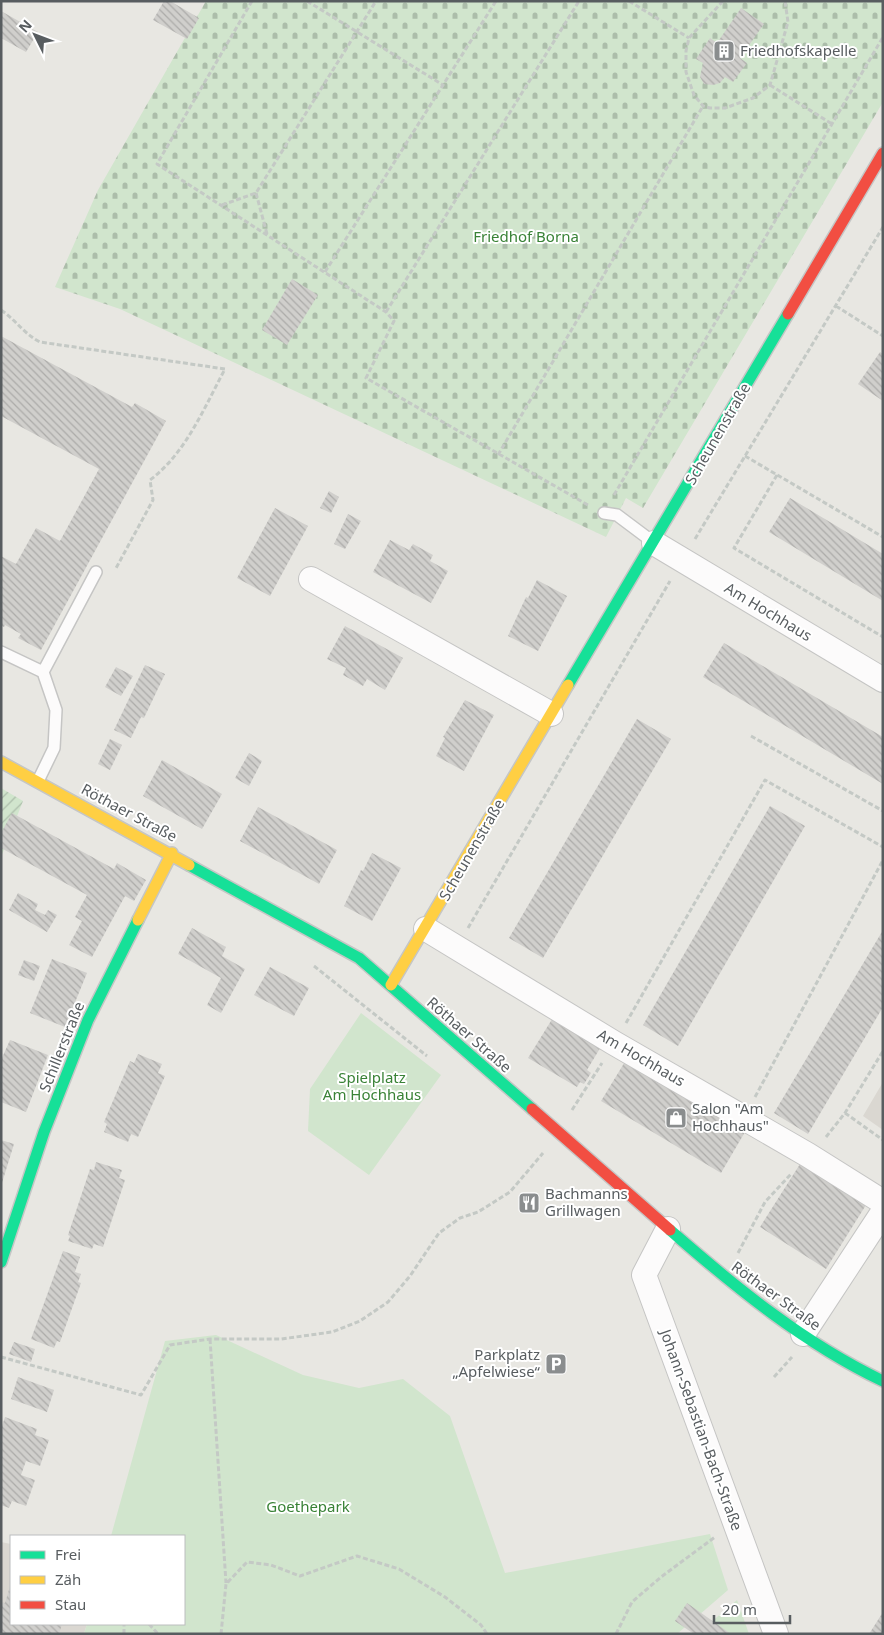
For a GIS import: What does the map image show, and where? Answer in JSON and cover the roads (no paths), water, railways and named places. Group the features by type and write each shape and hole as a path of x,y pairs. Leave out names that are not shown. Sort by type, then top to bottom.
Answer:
{"street":[{"name":"Scheunenstraße","path":"391,985 426,929 883,153"},
{"name":"Am Hochhaus","path":"654,543 883,680"},
{"path":"311,579 551,714"},
{"name":"Röthaer Straße","path":"1,762 172,854 358,958 724,1278 843,1362 883,1381"},
{"name":"Schillerstraße","path":"1,1262 44,1132 88,1020 172,854"},
{"name":"Am Hochhaus","path":"426,929 614,1043 744,1118 814,1149 883,1202"},
{"path":"804,1334 883,1212"},
{"name":"Johann-Sebastian-Bach-Straße","path":"668,1229 644,1275 776,1634"}],"lane":[{"path":"604,513 617,515 654,543"},
{"path":"42,672 96,572"},
{"path":"1,652 42,672 56,710 54,748 38,781"}],"place":[{"name":"Friedhofskapelle","path":"724,51"},
{"name":"Salon \"Am Hochhaus\"","path":"676,1118"},
{"name":"Bachmanns Grillwagen","path":"529,1203"},
{"name":"Parkplatz „Apfelwiese“","path":"556,1364"}],"park label":[{"name":"Friedhof Borna","path":"526,237"},
{"name":"Spielplatz Am Hochhaus","path":"372,1086"},
{"name":"Goethepark","path":"308,1507"}]}
